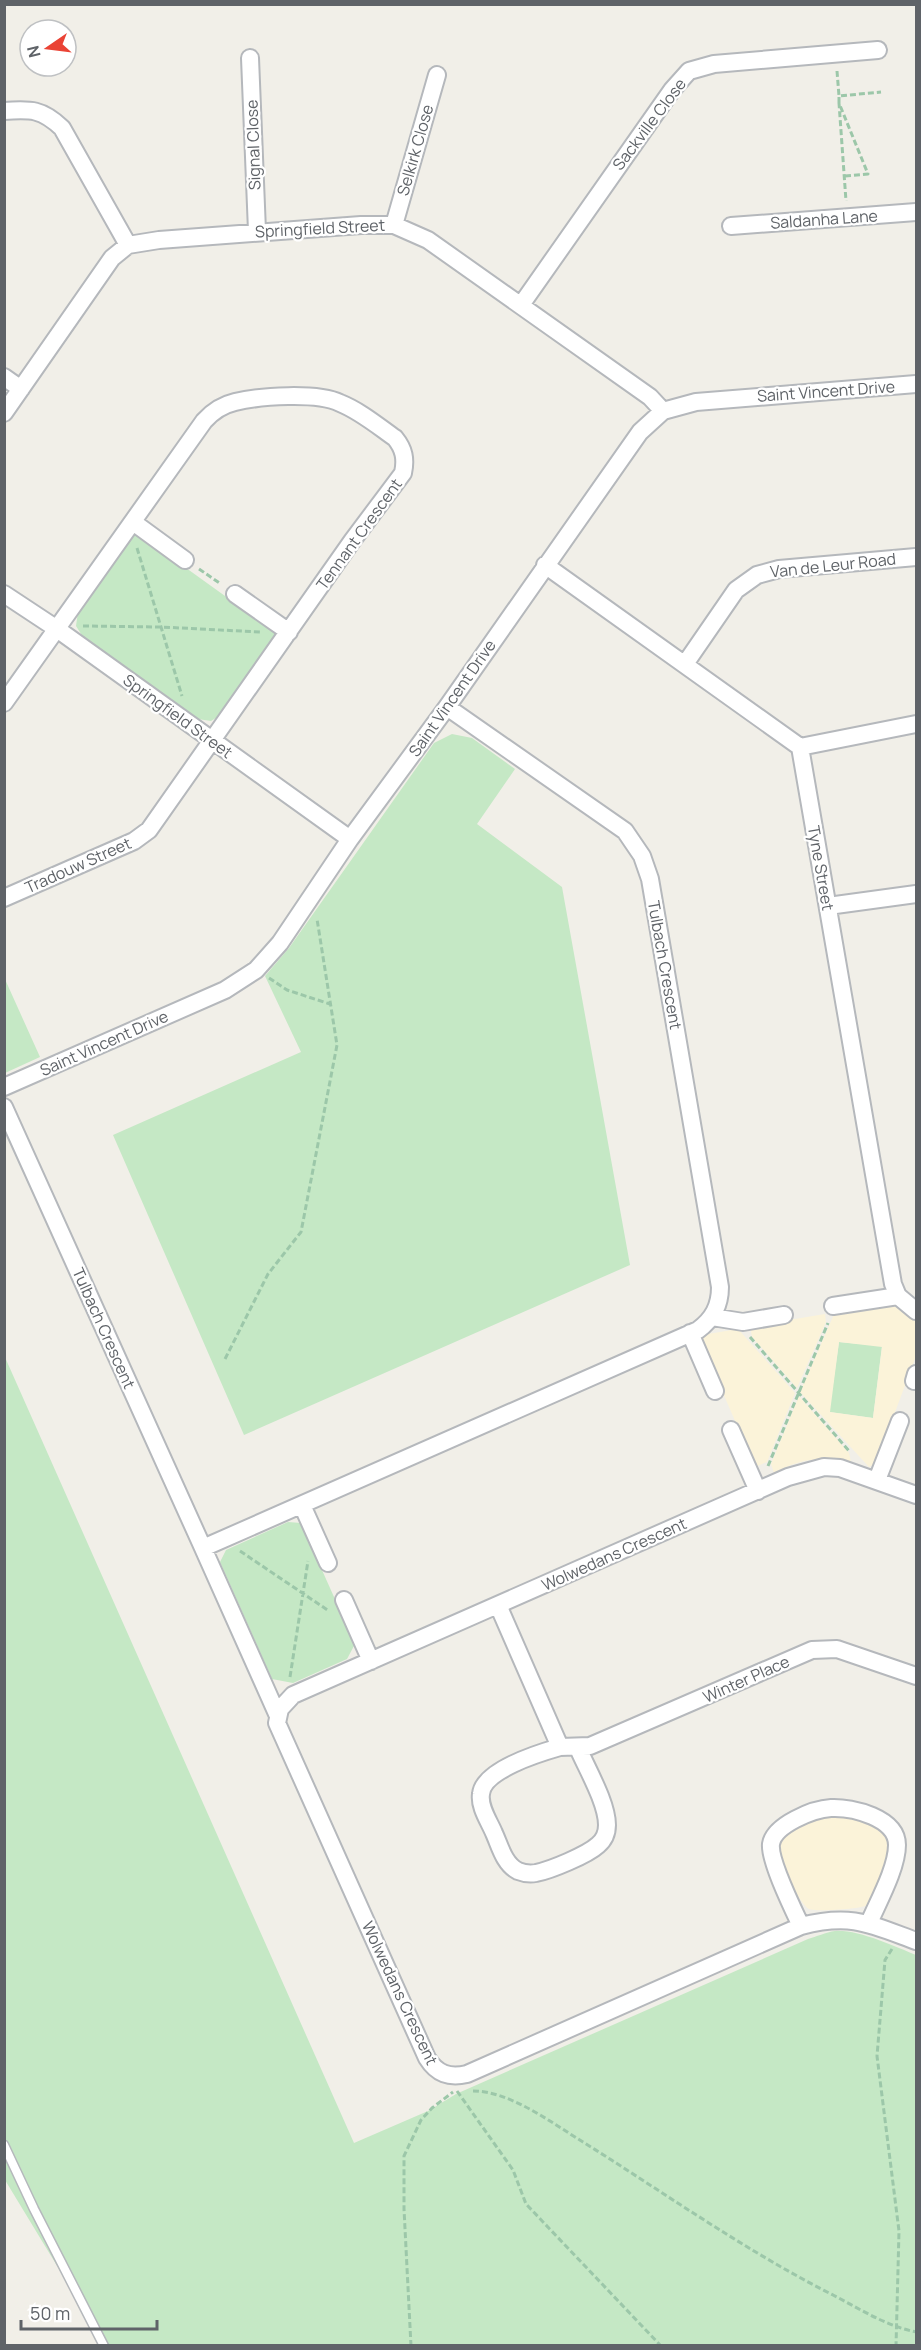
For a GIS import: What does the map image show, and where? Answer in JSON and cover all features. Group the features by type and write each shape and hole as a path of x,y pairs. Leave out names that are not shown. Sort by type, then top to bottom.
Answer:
{"street":[{"name":"Sackville Close","path":"521,305 638,136 689,71 714,64 878,50"},
{"name":"Signal Close","path":"250,58 257,231"},
{"name":"Selkirk Close","path":"394,225 437,75"},
{"path":"4,111 37,111 51,118 62,128 128,245 112,258 4,413"},
{"name":"Saldanha Lane","path":"730,226 916,212"},
{"name":"Springfield Street","path":"128,245 257,231 394,225 428,240 650,397 663,411"},
{"path":"4,377 21,389"},
{"name":"Saint Vincent Drive","path":"4,1087 225,990 256,970 280,944 350,839 447,707 640,432 663,411 696,402 916,384"},
{"name":"Tennant Crescent","path":"57,629 204,421 212,413 235,402 306,395 324,397 342,403 395,438 404,454 403,473 284,628 213,741"},
{"path":"133,522 185,560"},
{"name":"Van de Leur Road","path":"686,664 736,590 757,575 779,569 916,557"},
{"path":"545,566 800,747 916,724"},
{"name":"Springfield Street","path":"4,594 57,629 350,839"},
{"path":"235,594 284,628"},
{"path":"4,703 57,629"},
{"name":"Tulbach Crescent","path":"447,707 625,831 642,856 650,879 720,1287 719,1303 712,1317"},
{"name":"Tradouw Street","path":"4,898 134,841 149,830 213,741"},
{"name":"Tyne Street","path":"800,747 893,1284 898,1296"},
{"path":"828,906 916,894"},
{"name":"Tulbach Crescent","path":"4,1107 226,1601"},
{"path":"833,1306 898,1296 916,1311"},
{"path":"203,1548 690,1333 706,1324 712,1317 742,1322 784,1315"},
{"path":"690,1333 715,1391"},
{"path":"877,1480 900,1420"},
{"path":"731,1430 755,1483"},
{"name":"Wolwedans Crescent","path":"287,1699 498,1605 755,1483 816,1469 840,1468 916,1495"},
{"path":"302,1505 328,1563"},
{"path":"344,1600 371,1661"},
{"name":"Wolwedans Crescent","path":"226,1601 278,1716 279,1730 427,2058 434,2068 455,2084 467,2074 801,1926 839,1919 870,1923 909,1938"},
{"path":"498,1605 560,1747"},
{"name":"Winter Place","path":"578,1748 604,1809 608,1825 606,1834 602,1841 590,1851 534,1874 512,1868 480,1797 482,1786 489,1778 503,1770 560,1747 590,1746 812,1650 837,1649 916,1676"},
{"path":"278,1716 280,1708 287,1699"},
{"path":"801,1926 775,1865 771,1842 776,1832 784,1825 813,1812 833,1808 849,1810 878,1819 890,1826 895,1834 896,1856 870,1923"}],"lane":[{"path":"4,2145 104,2346"}],"path":[{"path":"836,54 848,218"},
{"path":"839,96 881,92"},
{"path":"839,103 868,174 845,176"},
{"path":"135,541 185,706"},
{"path":"185,560 235,594"},
{"path":"71,639 80,626 161,627 272,633 284,628"},
{"path":"225,1359 268,1274 301,1232 337,1045 313,894"},
{"path":"256,970 287,990 330,1004"},
{"path":"755,1483 767,1469 833,1306"},
{"path":"742,1322 747,1335 857,1460 855,1472"},
{"path":"287,1699 313,1530"},
{"path":"225,1539 356,1627"},
{"path":"896,2346 899,2231 877,2056 885,1960 909,1938"},
{"path":"455,2084 490,2091 541,2115 691,2211 810,2283 896,2328 916,2332"},
{"path":"411,2346 403,2199 404,2156 421,2120 455,2084"},
{"path":"455,2084 513,2170 526,2204 661,2346"}],"green space":[{"path":"136,532 278,634 219,716 211,721 198,719 83,637 76,626 78,612"},
{"path":"452,734 472,738 515,769 477,824 562,887 630,1265 244,1435 113,1135 301,1052 265,976 289,948 434,743"},
{"path":"4,977 40,1057 5,1073 4,1073"},
{"path":"839,1342 882,1346 873,1418 829,1412"},
{"path":"4,1355 354,2143 428,2111 456,2094 808,1939 828,1932 844,1931 876,1939 916,1955 916,2345 105,2345 5,2180"},
{"path":"288,1522 301,1523 355,1644 347,1659 293,1683 272,1679 220,1562 226,1550"}],"sand":[{"path":"886,1304 894,1306 916,1322 916,1356 876,1463 869,1467 800,1392 835,1312","holes":["839,1342 882,1347 873,1418 830,1412"]},
{"path":"825,1314 826,1322 797,1388 752,1337 751,1331 753,1326"},
{"path":"738,1329 795,1393 767,1462 755,1467 700,1340 708,1334"},
{"path":"799,1396 849,1453 851,1462 831,1459 811,1460 792,1464 774,1473 771,1464"},
{"path":"830,1815 844,1816 882,1829 886,1837 889,1849 888,1861 873,1897 867,1905 848,1909 809,1909 799,1897 783,1864 779,1845 785,1834 803,1824"}]}
